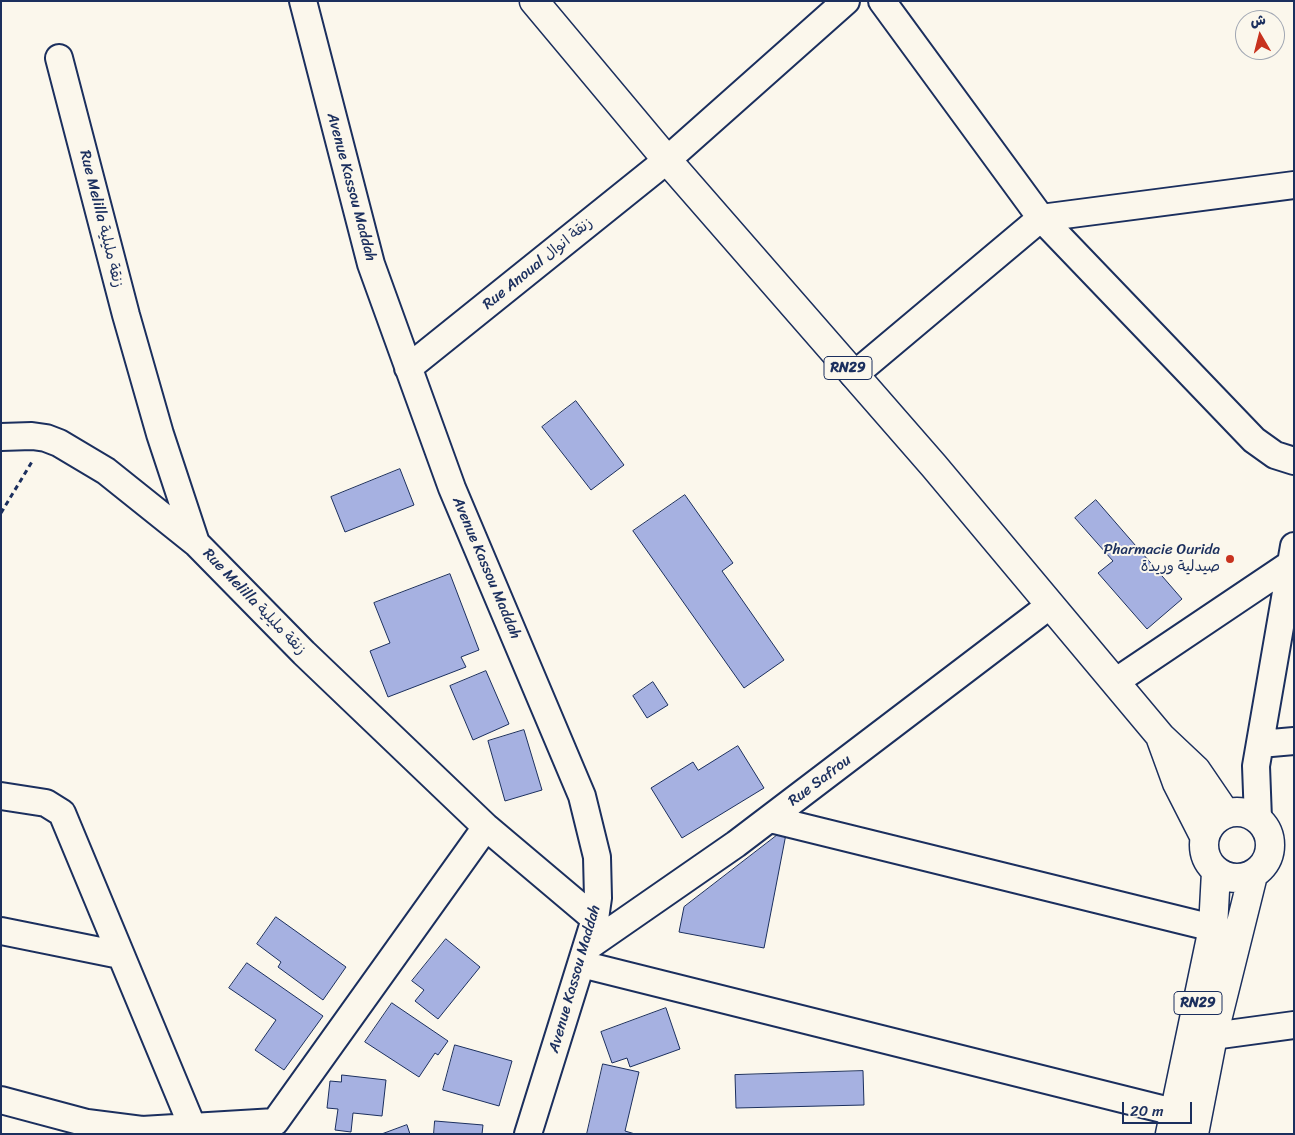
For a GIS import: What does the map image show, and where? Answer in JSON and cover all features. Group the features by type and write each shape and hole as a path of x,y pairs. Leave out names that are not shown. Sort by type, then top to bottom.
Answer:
{"main road":[{"name":"RN29","path":"534,1 667,160 934,466 1049,606 1161,737 1240,815 1264,826 1270,844 1266,861 1253,875 1213,1036 1194,1134"},
{"name":"RN29","path":"1161,737 1177,783 1204,836 1205,856 1216,872 1213,928 1172,1123"},
{"path":"1204,836 1216,818 1240,815"},
{"path":"1216,872 1227,878 1253,875"}],"street":[{"name":"Avenue Kassou Maddah","path":"303,1 371,264 452,488 582,796 598,856 598,898 595,919 528,1134"},
{"name":"Rue Anoual زنقة انوال","path":"408,368 667,160 846,1"},
{"path":"882,1 1041,218 1254,440 1275,455 1294,461"},
{"name":"Rue Melilla زنقة مليلية","path":"60,58 128,324 160,434 196,542 304,653 486,827 595,919"},
{"path":"854,375 1041,218 1294,185"},
{"path":"1,437 46,438 106,471 196,542"},
{"path":"1114,682 1293,554"},
{"path":"1240,815 1258,755 1293,554"},
{"name":"Rue Safrou","path":"584,956 770,819 1049,606"},
{"path":"1258,755 1294,741"},
{"path":"1,796 46,803 62,813 193,1128"},
{"path":"770,819 1213,928"},
{"path":"1,1100 77,1128 142,1130 278,1128 486,827"},
{"path":"1,931 120,955"},
{"path":"584,956 1172,1123"},
{"path":"1213,1036 1294,1025"}],"path":[{"path":"1,513 46,438"}],"building":[{"path":"576,401 624,465 591,490 542,427"},
{"path":"400,469 414,505 345,532 331,497"},
{"path":"685,495 733,563 722,571 784,660 744,688 633,531"},
{"path":"1096,500 1182,599 1147,629 1098,573 1113,561 1075,518"},
{"path":"450,574 479,650 461,657 466,667 388,697 370,651 390,643 374,603"},
{"path":"486,671 509,724 473,740 450,686"},
{"path":"653,682 668,705 647,718 633,696"},
{"path":"524,730 542,790 505,801 488,741"},
{"path":"738,746 764,788 682,838 651,788 693,762 698,770"},
{"path":"780,833 786,834 764,948 679,932 684,907"},
{"path":"276,917 346,967 323,1000 278,967 281,962 257,944"},
{"path":"446,939 480,967 438,1019 415,1001 424,990 412,981"},
{"path":"247,963 323,1016 284,1070 255,1050 276,1020 229,988"},
{"path":"392,1003 448,1041 438,1055 435,1053 419,1077 365,1042"},
{"path":"666,1008 680,1049 630,1067 627,1058 612,1063 601,1032"},
{"path":"455,1045 512,1061 499,1106 443,1090"},
{"path":"603,1064 639,1072 625,1131 635,1134 587,1134"},
{"path":"863,1071 864,1105 736,1108 735,1075"},
{"path":"342,1075 386,1080 382,1116 353,1113 351,1132 335,1130 338,1109 327,1108 330,1081 341,1082"},
{"path":"435,1121 483,1125 482,1134 434,1134"},
{"path":"407,1125 410,1134 382,1134"}],"place":[{"name":"Pharmacie Ourida صيدلية وريدة","path":"1230,559"}]}
